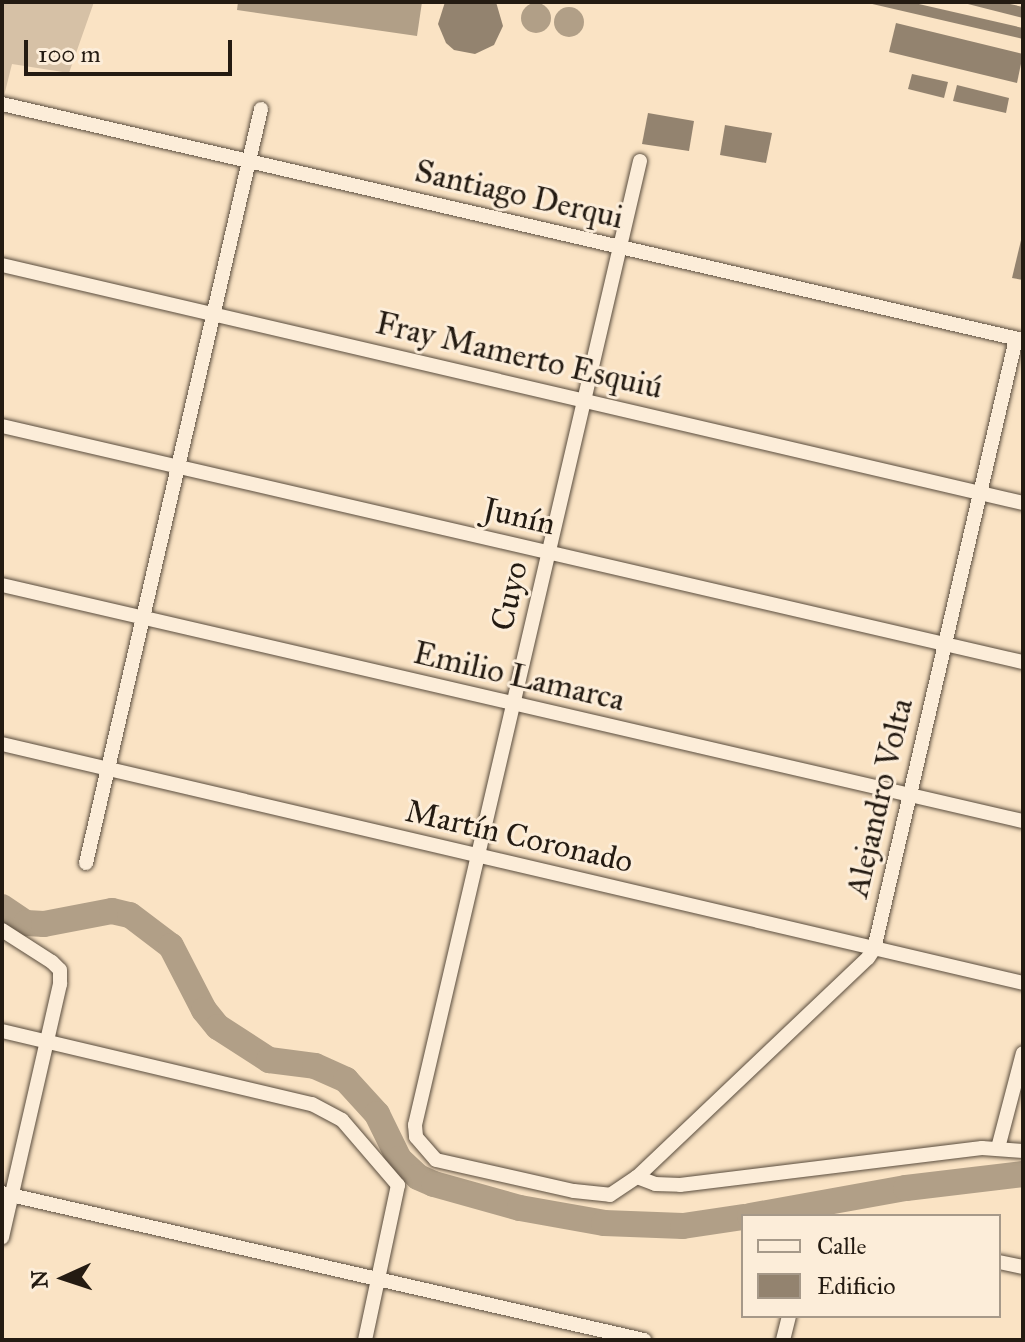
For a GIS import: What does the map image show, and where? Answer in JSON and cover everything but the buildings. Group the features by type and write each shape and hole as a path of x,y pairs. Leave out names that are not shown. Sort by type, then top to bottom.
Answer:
{"street":[{"name":"Santiago Derqui","path":"2,104 1019,340"},
{"path":"86,863 261,109"},
{"name":"Cuyo","path":"416,1137 415,1125 640,161"},
{"name":"Fray Mamerto Esquiú","path":"2,265 1023,503"},
{"name":"Alejandro Volta","path":"416,1137 436,1160 449,1164 596,1195 610,1195 637,1177 874,949 979,494 1019,340"},
{"name":"Junín","path":"2,426 1023,662"},
{"name":"Emilio Lamarca","path":"2,585 1023,821"},
{"name":"Martín Coronado","path":"2,744 1023,983"},
{"path":"2,930 60,970 60,984 7,1194 2,1237"},
{"path":"2,1031 312,1104 342,1120 398,1185 365,1340"},
{"path":"998,1148 1023,1053"},
{"path":"637,1177 655,1184 680,1185 998,1148 1023,1151"},
{"path":"7,1194 644,1340"},
{"path":"1001,1262 1023,1267"},
{"path":"783,1340 788,1318"}],"shaded area":[{"path":"2,2 94,2 69,73 12,64 2,104"},
{"path":"238,2 422,2 417,36 237,10"},
{"path":"536,3 547,7 551,18 547,29 536,33 525,29 521,18 525,7"},
{"path":"569,7 580,11 584,22 580,33 569,37 558,33 554,22 558,11"}],"waterway":[{"path":"2,907 26,923 44,924 112,911 130,915 171,946 204,1010 218,1027 269,1060 315,1066 346,1080 377,1114 399,1159 418,1177 434,1184 520,1208 604,1223 683,1226 741,1217"},
{"path":"761,1214 906,1188 1023,1174"}]}
